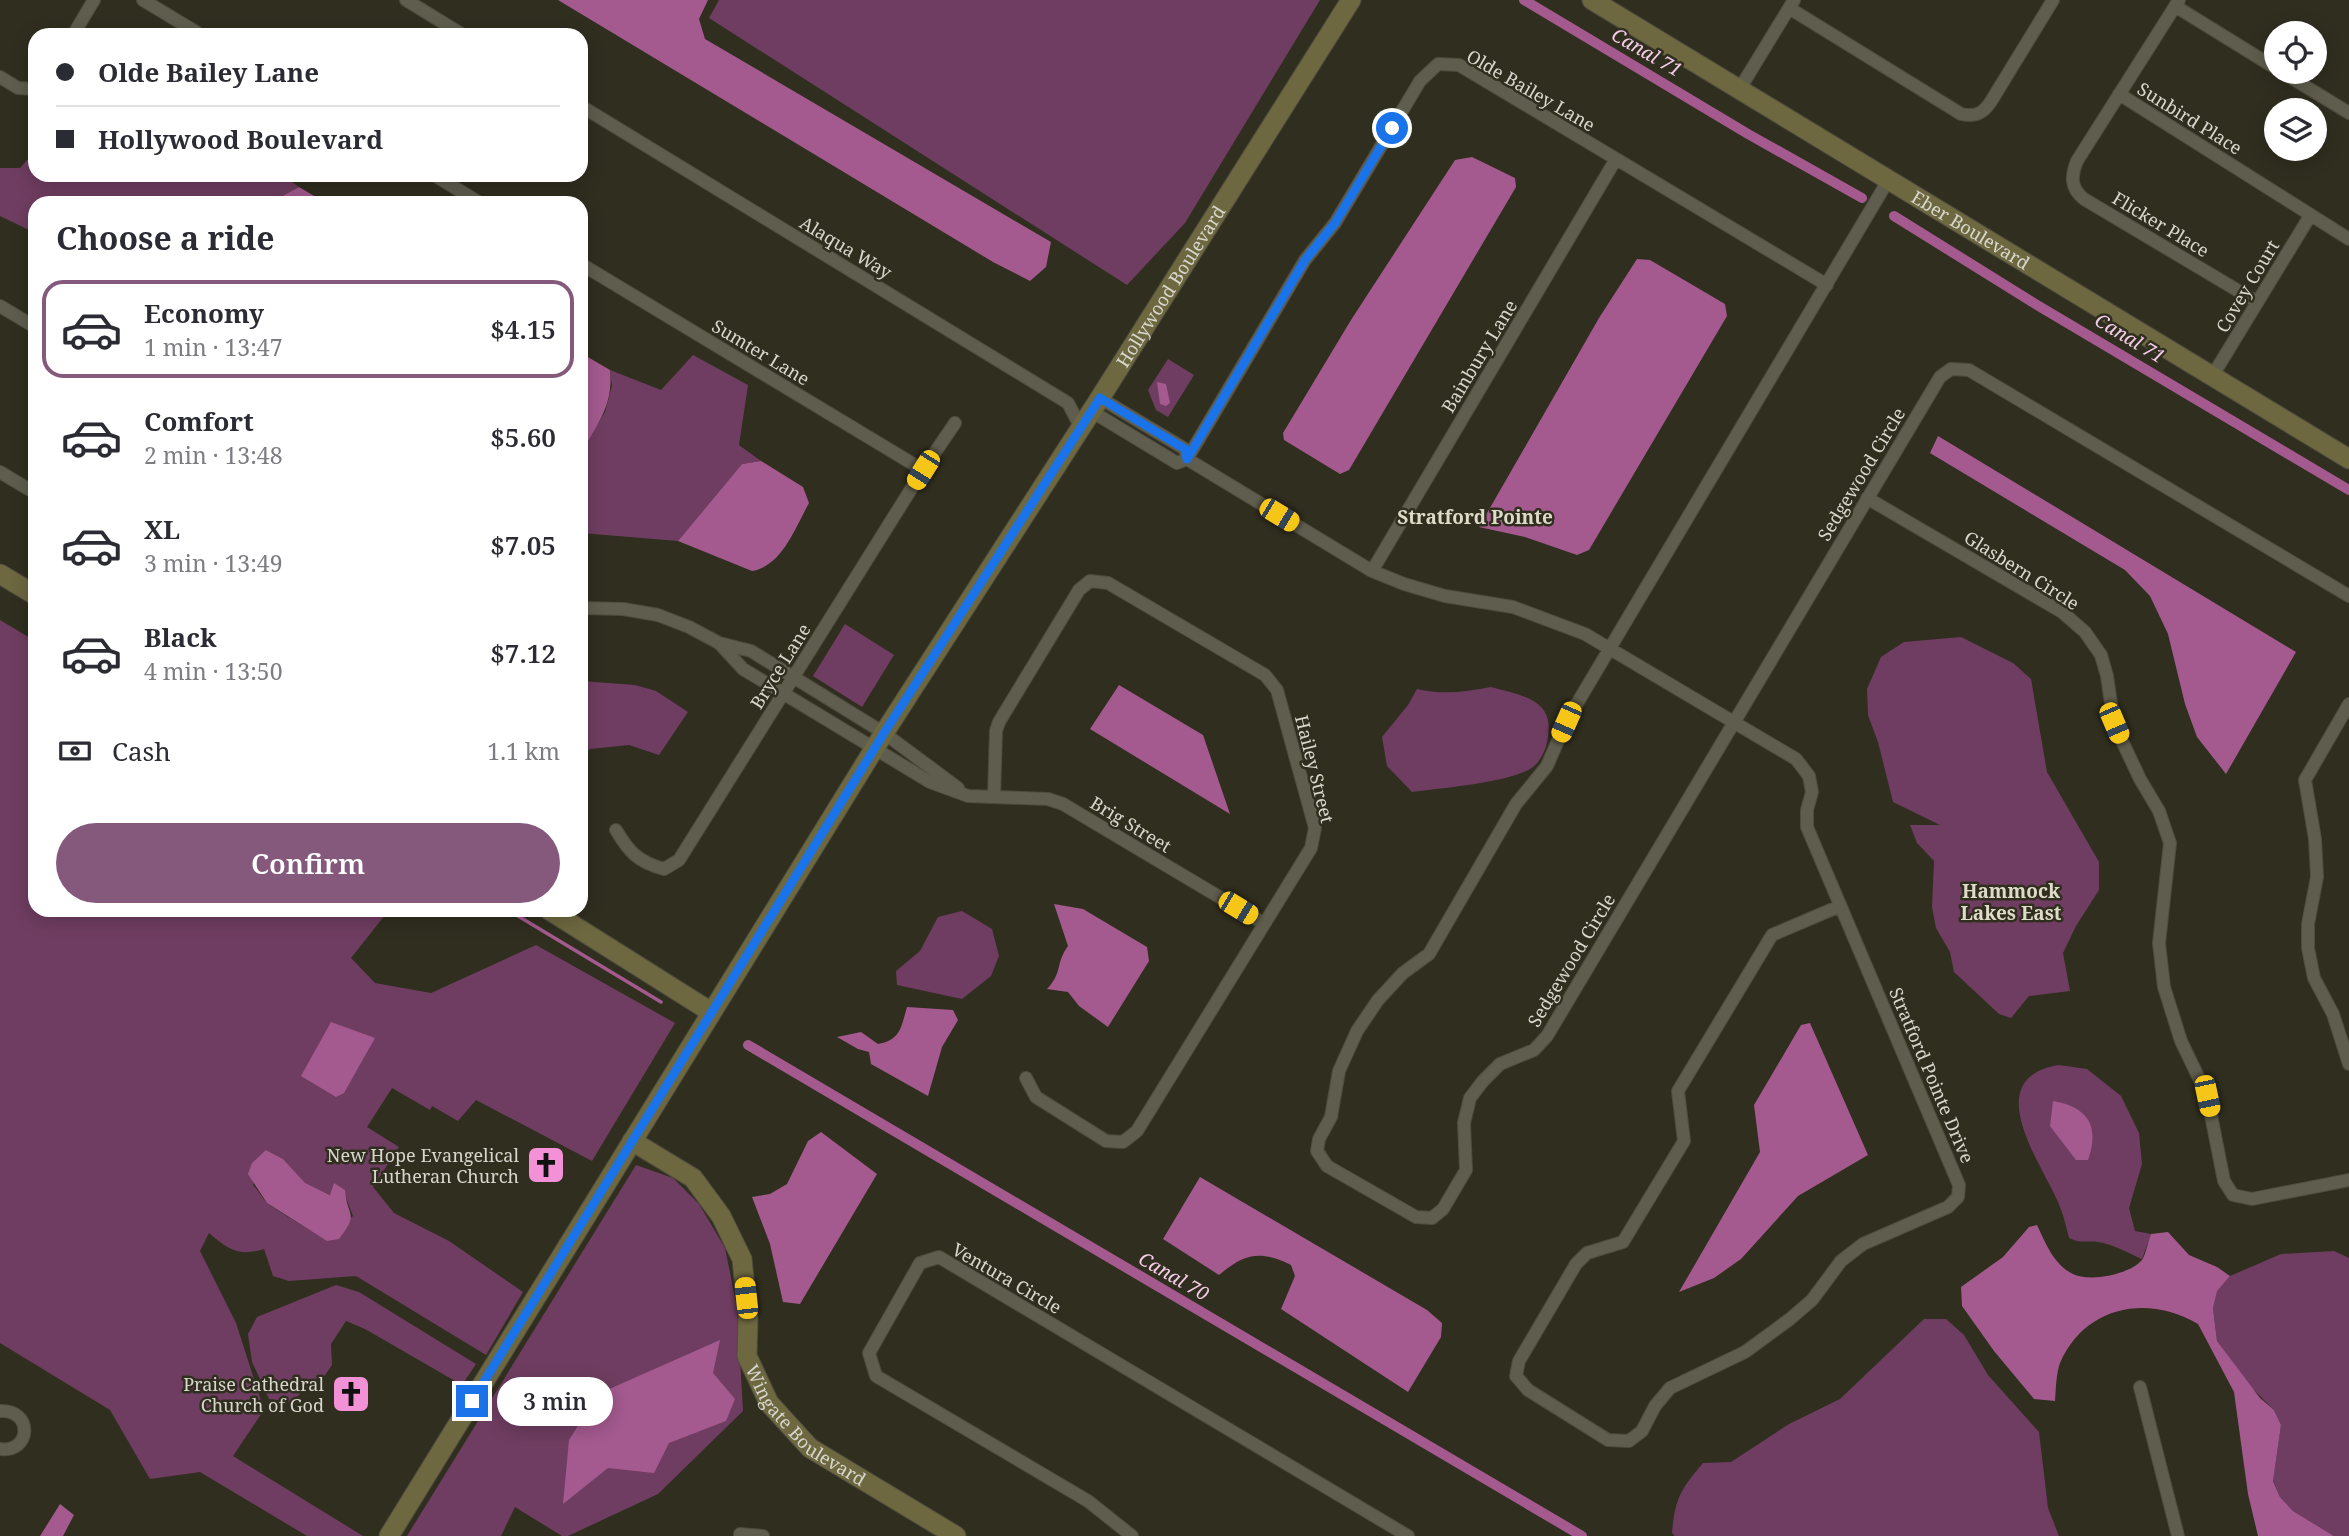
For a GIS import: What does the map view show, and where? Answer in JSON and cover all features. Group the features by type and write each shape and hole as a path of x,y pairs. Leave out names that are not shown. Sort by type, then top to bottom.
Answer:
{"street":[{"path":"77,28 94,0"},
{"path":"143,0 189,28"},
{"path":"406,0 452,28"},
{"name":"Hollywood Boulevard","path":"389,1536 879,741 1351,0"},
{"name":"Eber Boulevard","path":"1592,0 2349,460"},
{"path":"1739,90 1792,4 1962,114 1974,116 1985,110 1990,103 2053,0"},
{"path":"2119,94 2177,3 2264,60"},
{"name":"Olde Bailey Lane","path":"1187,459 1305,260 1335,223 1420,81 1438,64 1460,65 1826,285"},
{"path":"0,78 18,88 28,89"},
{"path":"2302,84 2349,113"},
{"name":"Flicker Place","path":"2119,94 2077,161 2072,180 2077,194 2257,302"},
{"name":"Sunbird Place","path":"2119,94 2349,239"},
{"name":"Alaqua Way","path":"588,110 1068,403 1091,412"},
{"name":"Bainbury Lane","path":"1372,571 1616,159"},
{"name":"Sedgewood Circle","path":"1889,179 1566,722 1547,766 1516,804 1429,954 1403,973 1378,1000 1357,1031 1339,1071 1331,1117 1319,1139 1317,1151 1327,1166 1416,1217 1432,1218 1443,1209 1466,1170 1464,1123 1470,1098 1500,1064 1534,1050 1547,1036 1940,377 1951,369 1969,370 2349,596"},
{"path":"446,182 468,196"},
{"name":"Covey Court","path":"2213,375 2310,216"},
{"name":"Sumter Lane","path":"588,268 923,470"},
{"path":"0,306 28,323"},
{"name":"Stratford Pointe Drive","path":"1091,412 1177,463 1187,459 1372,571 1445,596 1513,607 1585,634 1796,759 1809,776 1812,792 1807,810 1807,827 1959,1185 1958,1197 1948,1208 1863,1244 1841,1261 1812,1300 1790,1319 1745,1352 1694,1374 1670,1388 1655,1406 1642,1431 1629,1441 1608,1440 1528,1390 1516,1376 1519,1361 1576,1264 1587,1253 1623,1242 1684,1141 1678,1091 1772,935 1840,906"},
{"name":"Bryce Lane","path":"616,830 628,851 652,866 664,869 679,860 955,423"},
{"path":"0,472 28,489"},
{"name":"Glasbern Circle","path":"1867,498 2062,612 2085,632 2101,655 2114,723 2140,779 2160,811 2170,843 2159,943 2165,987 2181,1041 2207,1096 2224,1181 2233,1195 2252,1199 2349,1180"},
{"path":"0,574 28,591"},
{"name":"Hailey Street","path":"995,797 996,731 999,722 1079,590 1090,581 1108,583 1265,675 1277,690 1315,828 1311,848 1137,1131 1122,1142 1106,1141 1036,1097 1026,1078"},
{"path":"588,608 623,609 658,615 719,643 751,651 794,677 879,741 968,796"},
{"path":"719,643 743,669 784,694 879,741"},
{"path":"2349,704 2305,780 2315,839 2317,877 2308,924 2308,948 2314,978 2333,1014 2349,1063"},
{"name":"Brig Street","path":"879,741 930,782 968,796 1048,799 1063,804 1263,923"},
{"path":"560,917 711,1012"},
{"name":"Wingate Boulevard","path":"632,1140 693,1178 721,1216 742,1259 748,1318 747,1356 769,1403 810,1448 956,1536"},
{"name":"Ventura Circle","path":"1132,1536 1088,1501 876,1376 869,1353 920,1264 939,1257 1408,1536"},
{"path":"2140,1387 2178,1536"},
{"path":"0,1411 10,1411 17,1415 22,1420 24,1430 23,1437 16,1446 0,1449"},
{"path":"740,1534 764,1536"}],"shaded area":[{"path":"558,0 708,0 699,19 705,39 1051,242 1046,267 1030,281 993,262"},
{"path":"719,0 1320,0 1185,223 1127,285 709,18"},
{"path":"1472,157 1515,178 1516,187 1349,470 1340,474 1284,440 1283,433 1351,320 1455,160"},
{"path":"28,159 28,182 292,182 299,187 284,196 28,196 28,230 0,216 0,168 20,168"},
{"path":"299,187 314,196 284,196"},
{"path":"1637,259 1650,260 1725,304 1727,316 1589,550 1577,555 1525,537 1479,527 1599,318"},
{"path":"693,355 748,385 739,445 761,461 742,464 678,541 588,534 588,441 605,412 612,386 610,370 661,390"},
{"path":"588,357 610,370 607,404 588,441"},
{"path":"1168,359 1194,375 1168,417 1156,410 1148,390"},
{"path":"1157,382 1166,384 1170,403 1166,406 1160,404"},
{"path":"1938,436 2296,652 2226,774 2197,737 2185,704 2168,634 2150,596 2125,570 1930,453"},
{"path":"761,461 803,487 809,503 793,534 772,562 752,571 678,541 742,464"},
{"path":"0,620 28,637 28,917 383,917 351,958 375,983 431,993 536,945 675,1023 592,1161 476,1100 458,1121 432,1106 430,1110 392,1088 367,1127 399,1147 373,1187 394,1213 449,1241 523,1292 486,1355 356,1276 289,1281 273,1276 264,1249 240,1252 209,1233 200,1251 236,1323 264,1410 233,1456 363,1536 307,1536 200,1472 150,1479 110,1410 0,1343","holes":["266,1150 283,1159 305,1184 346,1198 353,1216 325,1238 267,1203 253,1185"]},
{"path":"845,624 894,655 862,707 813,676"},
{"path":"1961,637 2013,663 2031,679 2047,772 2099,862 2099,890 2076,926 2063,953 2070,991 2029,996 2011,1018 1999,1014 1954,972 1950,952 1936,928 1932,907 1934,861 1917,843 1910,825 1940,825 1893,802 1878,742 1868,715 1867,689 1881,657 1904,642"},
{"path":"588,682 635,685 656,691 688,712 659,755 629,745 588,750"},
{"path":"1119,685 1203,735 1230,814 1090,729"},
{"path":"1491,687 1525,697 1542,708 1549,728 1546,746 1539,761 1530,769 1506,778 1412,792 1387,766 1382,737 1408,705 1417,689 1454,692"},
{"path":"1054,904 1083,909 1147,947 1149,961 1108,1027 1079,1006 1068,992 1047,989 1055,978 1068,946"},
{"path":"962,911 992,929 999,956 991,976 962,999 897,985 896,971 920,951 938,917"},
{"path":"907,1007 953,1010 958,1020 942,1047 928,1096 871,1064 869,1052 837,1037 861,1032 878,1044 886,1042 899,1032"},
{"path":"331,1022 375,1038 344,1093 336,1097 301,1076"},
{"path":"1810,1023 1868,1155 1798,1196 1741,1259 1714,1278 1679,1292 1760,1152 1754,1105 1801,1025"},
{"path":"2059,1065 2087,1069 2121,1096 2139,1133 2142,1164 2129,1208 2135,1231 2151,1234 2142,1259 2109,1245 2069,1238 2060,1206 2029,1144 2019,1103 2023,1086 2035,1073"},
{"path":"2053,1101 2075,1108 2088,1120 2093,1137 2088,1160 2076,1160 2050,1126"},
{"path":"821,1132 877,1174 800,1304 783,1302 770,1244 752,1197 770,1194 787,1184 808,1141"},
{"path":"266,1150 283,1159 305,1183 330,1195 334,1183 345,1190 351,1219 339,1239 327,1241 267,1203 248,1174 252,1163"},
{"path":"636,1165 673,1178 699,1204 725,1248 737,1307 743,1411 658,1494 568,1536 562,1536 515,1507 501,1536 407,1536"},
{"path":"1200,1177 1427,1310 1442,1323 1441,1337 1408,1392 1281,1309 1295,1276 1291,1265 1270,1257 1253,1256 1237,1262 1219,1275 1163,1239"},
{"path":"2037,1225 2054,1258 2065,1269 2078,1276 2108,1276 2128,1270 2142,1260 2151,1234 2168,1232 2189,1255 2230,1276 2217,1291 2213,1308 2217,1341 2260,1398 2274,1410 2281,1425 2273,1481 2280,1497 2293,1511 2334,1536 2258,1536 2248,1494 2234,1392 2198,1324 2158,1309 2119,1311 2101,1318 2085,1329 2071,1344 2060,1363 2055,1401 2034,1399 1994,1351 1962,1306 1961,1287 2003,1257 2029,1227"},
{"path":"2334,1251 2349,1258 2349,1536 2334,1536 2293,1511 2280,1497 2273,1480 2281,1425 2274,1410 2249,1385 2217,1341 2213,1308 2216,1291 2230,1276 2281,1254"},
{"path":"336,1285 359,1292 476,1364 462,1385 365,1329 346,1321 331,1344 332,1365 317,1387 307,1388 291,1402 269,1399 252,1362 248,1334 257,1317"},
{"path":"1924,1319 1946,1319 1964,1335 1988,1375 2039,1432 2048,1508 2059,1536 1675,1536 1672,1533 1680,1495 1703,1463 1731,1462 1789,1424 1840,1399"},
{"path":"720,1340 713,1373 735,1399 726,1421 669,1443 654,1473 608,1468 563,1504 569,1440 598,1394"},
{"path":"60,1504 74,1515 63,1536 40,1536"}],"waterway":[{"name":"Canal 71","path":"1524,0 1748,134 1862,198"},
{"name":"Canal 71","path":"1894,216 2037,305 2349,490"},
{"path":"520,917 661,1002"},
{"name":"Canal 70","path":"748,1045 1582,1536"}],"place":[{"name":"New Hope Evangelical Lutheran Church","path":"546,1165"},
{"name":"Praise Cathedral Church of God","path":"351,1394"}],"district":[{"name":"Stratford Pointe","path":"1475,517"},
{"name":"Hammock Lakes East","path":"2011,902"}],"route":[{"path":"472,1401 884,733 1100,398 1185,449 1187,459 1305,260 1335,223 1392,128"}]}
